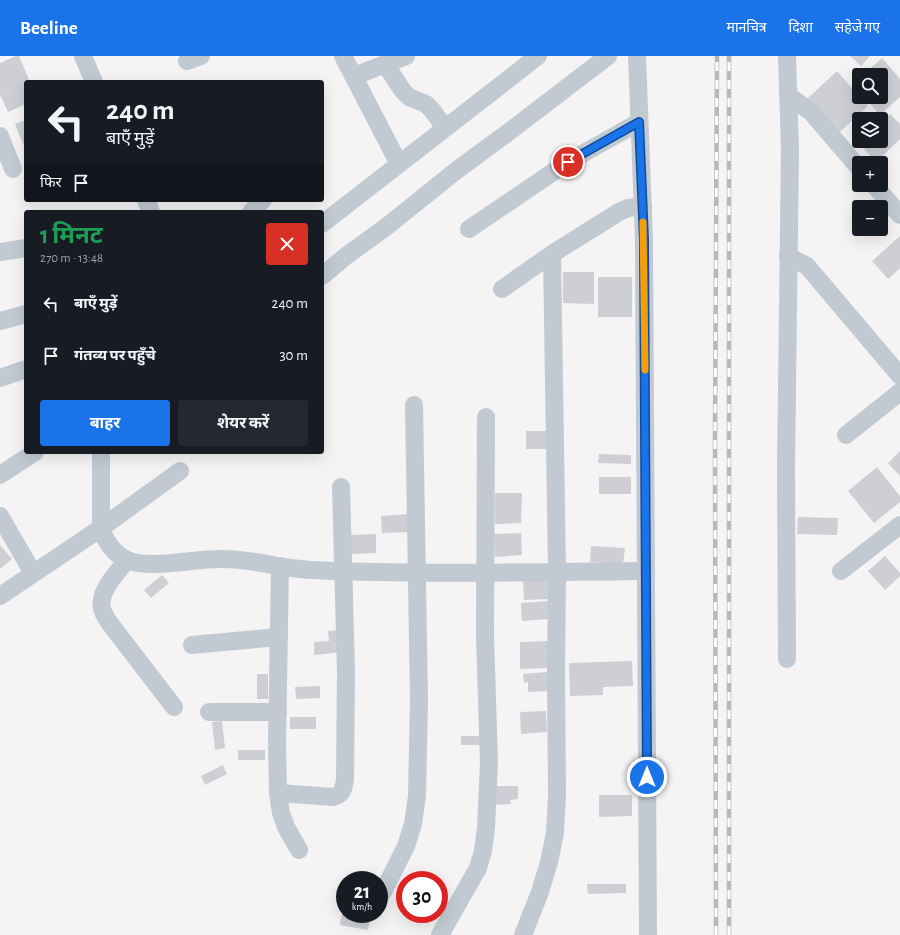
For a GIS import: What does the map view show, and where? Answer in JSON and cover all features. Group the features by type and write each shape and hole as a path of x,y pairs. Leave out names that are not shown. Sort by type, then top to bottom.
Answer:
{"street":[{"path":"83,56 93,80"},
{"path":"343,56 399,164"},
{"path":"354,76 406,56"},
{"path":"324,222 538,56"},
{"path":"324,274 457,170 608,56"},
{"path":"637,56 643,206 648,935"},
{"path":"787,56 790,157 786,469 787,659"},
{"path":"385,64 406,94 409,97 426,104 446,128"},
{"path":"788,96 811,112 852,160"},
{"path":"469,230 568,162 639,122"},
{"path":"0,136 13,169"},
{"path":"880,192 900,216"},
{"path":"253,210 260,202"},
{"path":"502,290 552,254 619,212 628,208 643,206"},
{"path":"0,252 24,248"},
{"path":"523,935 540,892 549,862 555,833 557,795 557,572 552,254"},
{"path":"788,256 807,266 900,376"},
{"path":"0,321 24,315"},
{"path":"0,378 24,370"},
{"path":"846,435 900,392"},
{"path":"388,882 406,846 413,824 417,796 419,700 414,404"},
{"path":"440,935 478,868 483,851 486,828 489,762 485,636 486,417"},
{"path":"0,475 32,454"},
{"path":"101,454 101,528 103,536 111,548 127,560 142,564 223,559 311,570 344,571 486,573 646,571"},
{"path":"0,596 101,528 180,471"},
{"path":"278,793 333,797 339,795 343,790 345,780 346,671 341,487"},
{"path":"0,516 33,573"},
{"path":"841,571 900,525"},
{"path":"127,560 104,591 102,610 108,621 174,707"},
{"path":"280,566 278,793 281,813 286,827 299,850"},
{"path":"192,645 279,637"},
{"path":"209,712 278,712"}],"building":[{"path":"19,56 29,80 24,80 24,105 8,112 0,94 0,63"},
{"path":"850,56 870,56 861,66"},
{"path":"882,58 900,79 900,97 883,112 877,112 870,104 888,104 888,68 871,68"},
{"path":"837,71 852,88 852,104 866,104 868,106 862,112 852,112 852,121 839,133 808,98"},
{"path":"890,114 900,124 900,139 882,156 871,156 863,148 888,148 888,116"},
{"path":"24,121 24,146 15,124"},
{"path":"900,236 900,268 888,279 872,261"},
{"path":"563,272 594,272 594,304 563,303"},
{"path":"598,277 632,277 632,317 598,317"},
{"path":"526,431 552,431 552,449 526,449"},
{"path":"900,451 900,476 888,463"},
{"path":"599,454 631,455 631,464 598,463"},
{"path":"877,467 900,496 900,502 874,523 848,491"},
{"path":"599,477 631,477 631,494 599,494"},
{"path":"495,493 522,493 521,523 495,524"},
{"path":"410,514 411,532 382,533 381,516"},
{"path":"798,517 838,518 837,535 797,534"},
{"path":"521,533 522,555 495,557 494,534"},
{"path":"376,534 376,553 351,554 351,535"},
{"path":"0,545 12,559 0,569"},
{"path":"591,546 625,548 623,564 590,562"},
{"path":"885,556 900,573 900,576 885,590 868,571"},
{"path":"162,575 169,583 151,598 144,590"},
{"path":"548,577 549,599 524,600 523,578"},
{"path":"548,601 549,619 522,621 521,603"},
{"path":"341,630 343,652 314,655 314,642 329,641 328,631"},
{"path":"550,641 551,668 520,669 520,642"},
{"path":"632,661 633,686 603,687 603,695 570,696 569,663"},
{"path":"547,672 549,691 528,692 528,682 524,683 523,674"},
{"path":"257,674 268,674 268,699 257,699"},
{"path":"320,686 320,698 296,699 295,687"},
{"path":"546,711 547,732 521,734 520,712"},
{"path":"290,717 316,717 316,729 290,729"},
{"path":"222,721 225,748 215,750 212,722"},
{"path":"461,736 484,736 483,745 461,745"},
{"path":"238,750 265,750 265,760 238,760"},
{"path":"223,765 227,774 205,785 201,776"},
{"path":"492,786 518,786 518,799 510,800 511,804 493,805"},
{"path":"599,795 632,795 632,816 599,817"},
{"path":"587,884 626,884 626,893 588,894"},
{"path":"340,923 369,923 368,930 340,925"}],"railway":[{"path":"716,935 715,440 717,56"},
{"path":"729,56 729,935"}],"slow traffic":[{"path":"643,222 645,370"}],"route":[{"path":"568,162 639,122 644,240 647,777"}]}
